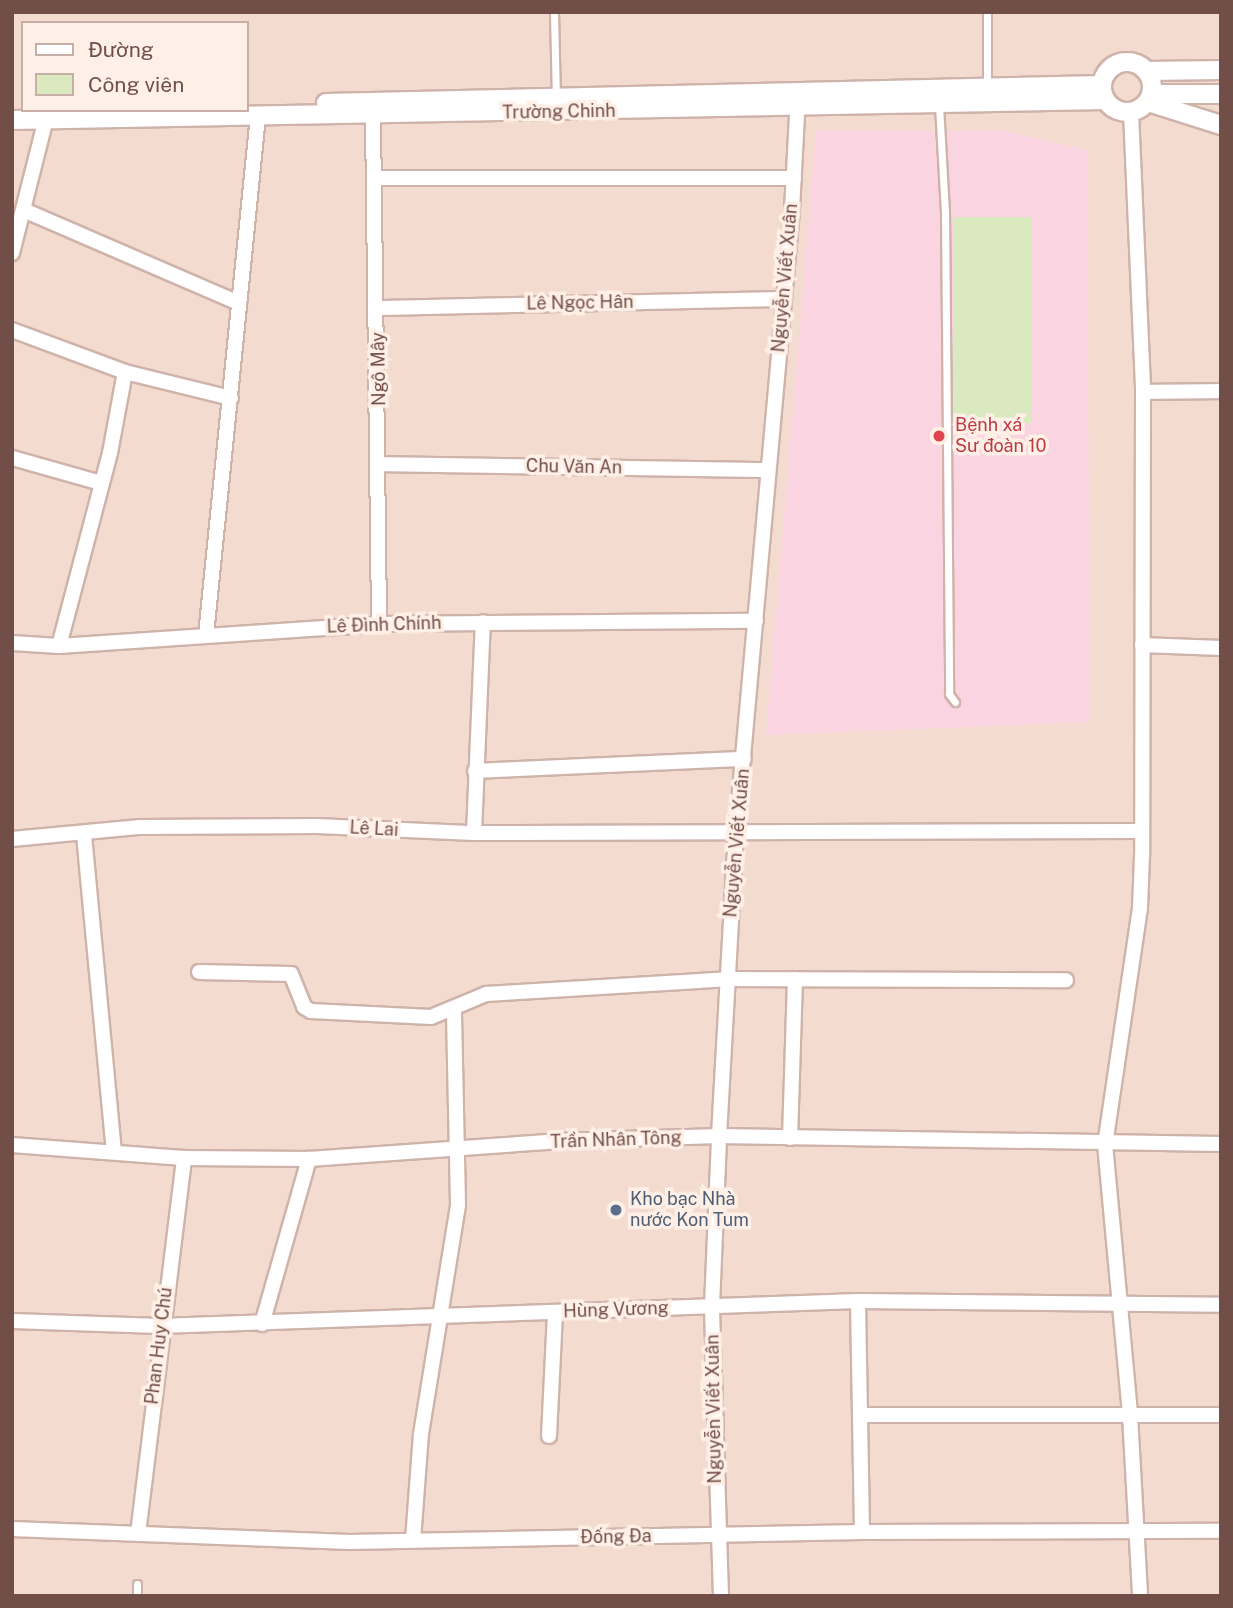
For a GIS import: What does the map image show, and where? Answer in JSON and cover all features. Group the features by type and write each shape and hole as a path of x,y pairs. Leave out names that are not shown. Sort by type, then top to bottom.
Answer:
{"street":[{"path":"1221,70 1146,71 1132,63 1116,65 1104,93 1119,111 1131,112 1150,98 1221,94"},
{"path":"1146,71 1150,98"},
{"name":"Trường Chinh","path":"252,110 556,99 798,100 939,105 1104,93"},
{"name":"Trường Chinh","path":"252,110 373,115 798,100 1104,93"},
{"path":"1150,98 1221,125"},
{"name":"Nguyễn Viết Xuân","path":"721,1596 717,1536 712,1306 719,1136 736,835 794,178 798,100"},
{"path":"206,635 231,398 252,110"},
{"name":"Trường Chinh","path":"12,120 206,112"},
{"path":"1131,112 1143,392 1142,831 1140,908 1105,1144 1130,1415 1139,1532 1140,1596"},
{"name":"Ngô Mây","path":"373,115 380,464 379,624"},
{"path":"12,253 26,211 46,119"},
{"path":"376,178 794,178"},
{"path":"26,211 239,303"},
{"name":"Lê Ngọc Hân","path":"377,308 783,299"},
{"path":"12,330 125,372 231,398"},
{"path":"59,646 101,483 125,372"},
{"path":"1143,392 1221,391"},
{"path":"12,458 101,483"},
{"name":"Chu Văn An","path":"380,464 768,470"},
{"name":"Lê Đình Chính","path":"12,643 59,646 379,624 756,621"},
{"path":"474,834 483,622"},
{"path":"1142,645 1221,648"},
{"path":"475,771 744,759"},
{"name":"Lê Lai","path":"12,839 84,835 140,827 303,826 474,834 736,835 1142,831"},
{"path":"84,835 114,1152"},
{"path":"199,972 291,974 304,1007 318,1012 431,1017 454,1010 486,994 728,979 1066,980"},
{"path":"790,1138 795,979"},
{"path":"413,1540 421,1434 457,1205 454,1010"},
{"name":"Trần Nhân Tông","path":"12,1145 184,1158 309,1159 456,1147 719,1136 1221,1144"},
{"name":"Phan Huy Chú","path":"138,1534 160,1326 184,1158"},
{"path":"262,1324 309,1159"},
{"path":"858,1301 862,1532"},
{"name":"Hùng Vương","path":"12,1321 160,1326 262,1324 858,1301 1119,1306 1221,1305"},
{"path":"549,1437 555,1312"},
{"path":"860,1415 1221,1415"},
{"name":"Đống Đa","path":"12,1529 315,1542 862,1532 1221,1531"}],"lane":[{"path":"554,12 556,99"},
{"path":"987,12 987,82"},
{"path":"939,105 946,211 949,694 955,702"},
{"path":"137,1584 137,1596"}],"shaded area":[{"path":"12,12 1221,12 1221,1596 12,1596"},
{"name":"Bệnh xá Sư đoàn 10","path":"816,131 1004,131 1087,150 1090,722 766,735"}],"green space":[{"path":"953,217 1032,217 1032,423 953,423"}],"place":[{"name":"Bệnh xá Sư đoàn 10","path":"939,436"},
{"name":"Kho bạc Nhà nước Kon Tum","path":"616,1210"}]}
